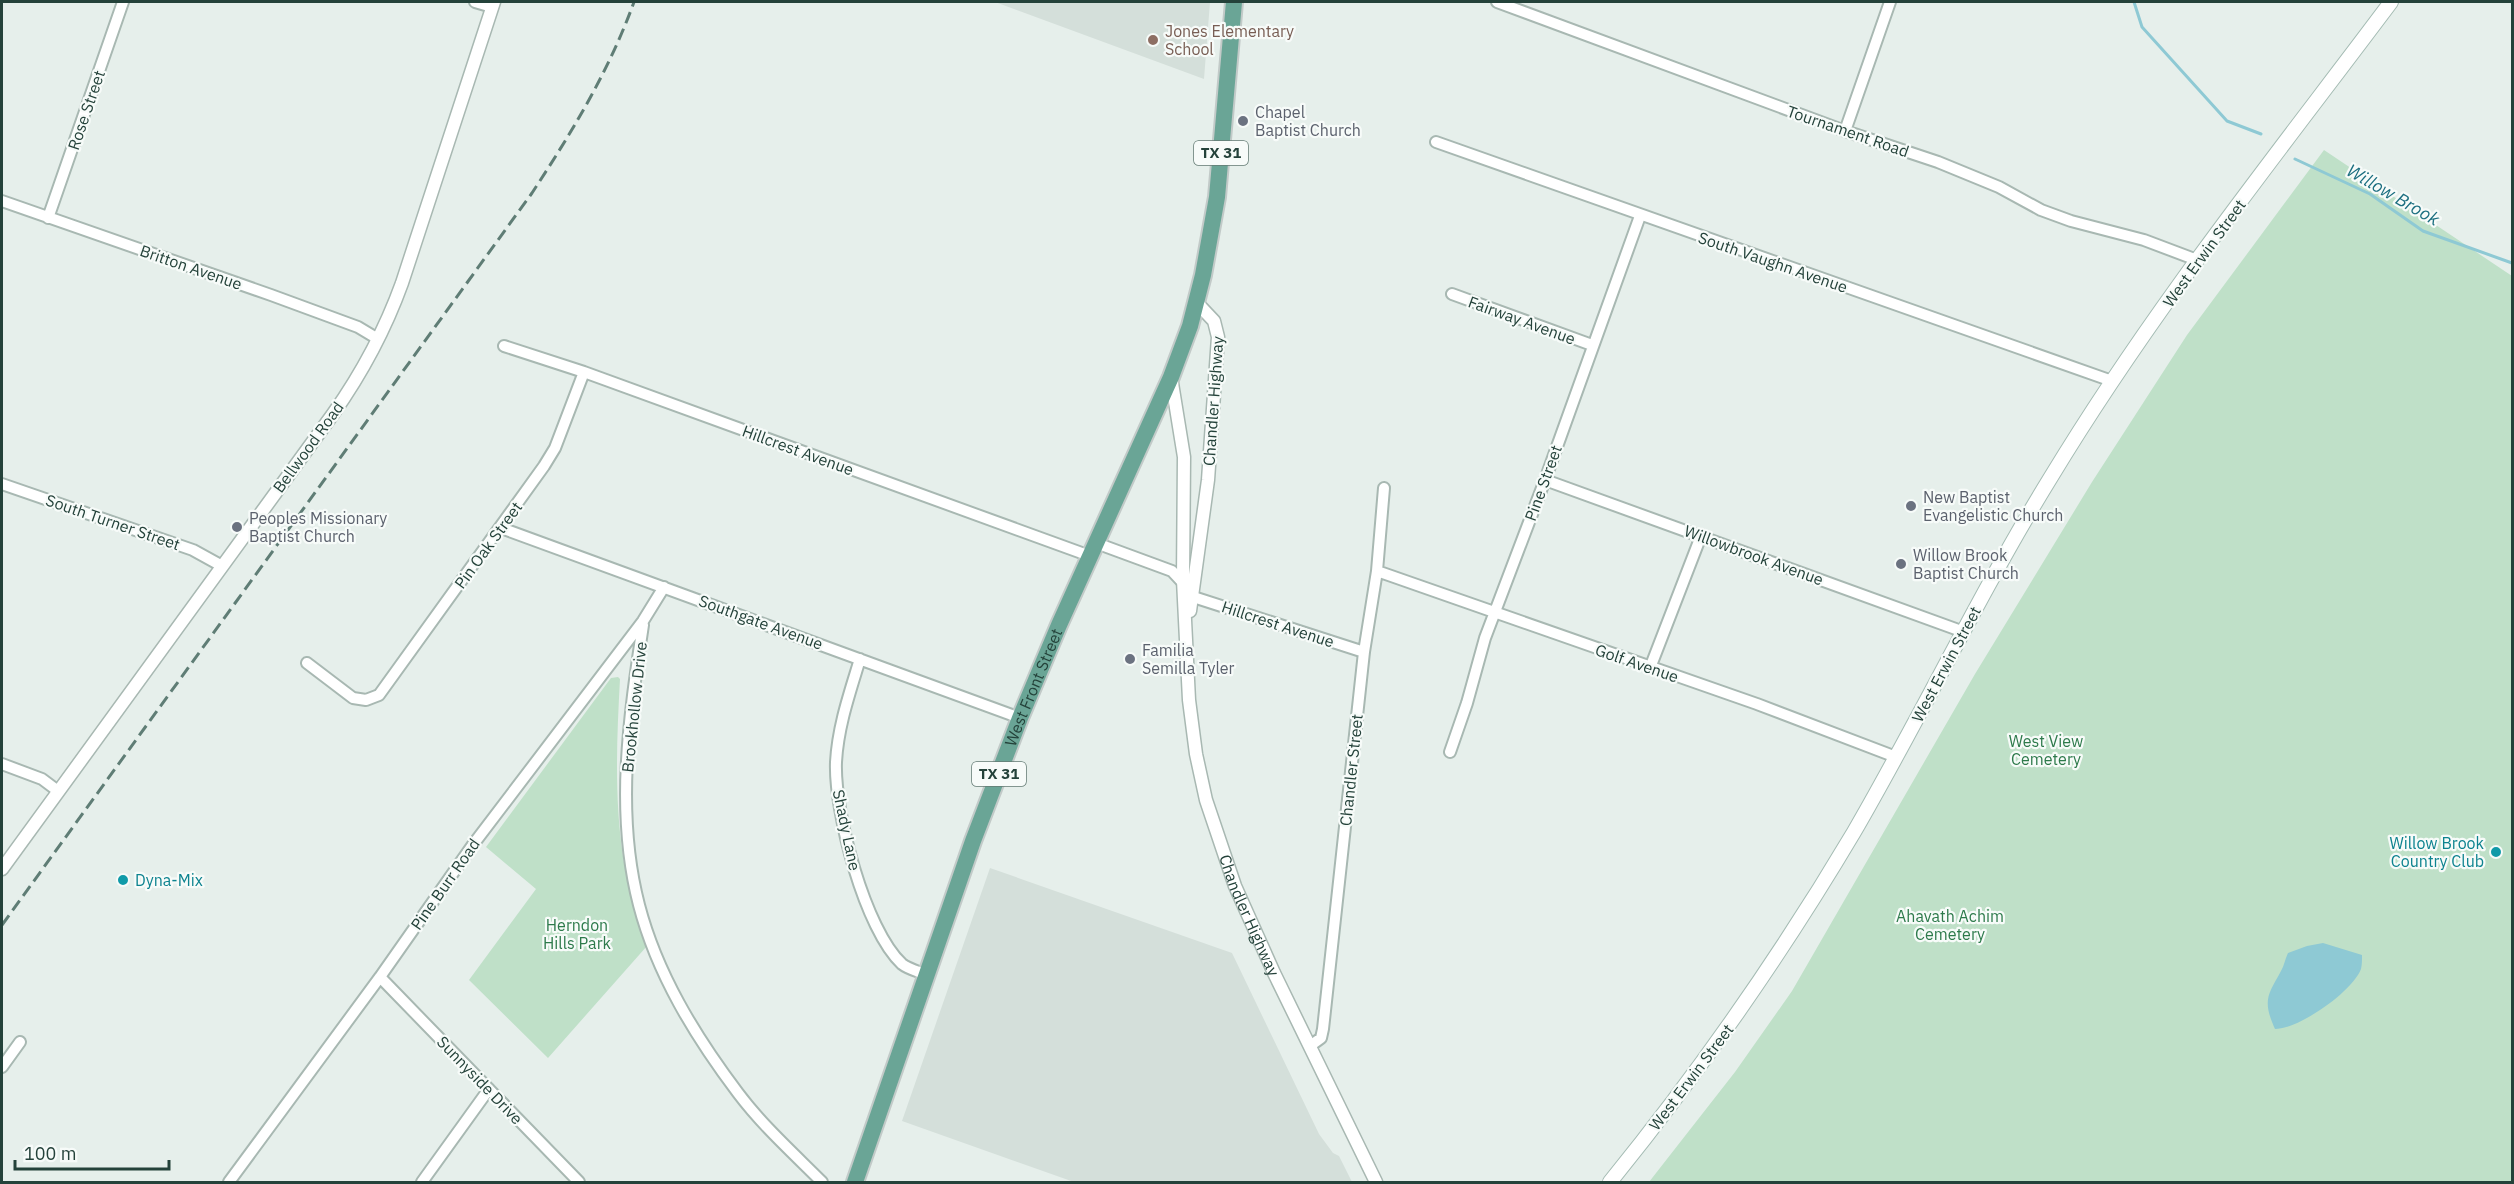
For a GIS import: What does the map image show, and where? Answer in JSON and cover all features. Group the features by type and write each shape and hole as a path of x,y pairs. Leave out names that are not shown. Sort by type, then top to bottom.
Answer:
{"main road":[{"name":"TX 31","path":"1197,303 1217,197 1234,2"},
{"name":"West Erwin Street","path":"1610,1182 1684,1089 1748,999 1812,902 1896,757 2043,489 2112,381 2197,261 2391,2"},
{"name":"West Front Street","path":"855,1182 973,841 1020,718 1171,377 1197,303"}],"street":[{"name":"Rose Street","path":"48,218 123,2"},
{"path":"475,2 493,4"},
{"name":"Tournament Road","path":"1497,2 1845,131 1938,162 1999,187 2041,210 2071,221 2144,240 2197,261"},
{"path":"1845,131 1890,2"},
{"name":"Bellwood Road","path":"2,869 343,399 363,368 402,283 493,4"},
{"name":"South Vaughn Avenue","path":"1436,142 2112,381"},
{"name":"Britton Avenue","path":"2,201 358,327 378,339"},
{"name":"Pine Street","path":"1450,752 1494,613 1545,480 1640,216"},
{"name":"Fairway Avenue","path":"1452,294 1592,345"},
{"name":"Chandler Highway","path":"1197,303 1215,321 1218,337 1208,480 1188,595 1186,630 1192,723 1200,777 1234,886 1376,1182"},
{"name":"Hillcrest Avenue","path":"504,346 1093,550 1172,571 1183,580"},
{"name":"Pin Oak Street","path":"307,663 353,698 366,700 379,695 501,528 555,448 584,372"},
{"name":"Chandler Highway","path":"1171,377 1184,457 1183,580 1188,595"},
{"name":"Willowbrook Avenue","path":"1545,480 1964,632"},
{"name":"South Turner Street","path":"2,484 193,550 222,566"},
{"name":"Chandler Street","path":"1310,1046 1321,1038 1323,1029 1364,652 1377,571 1384,488"},
{"name":"Southgate Avenue","path":"501,528 1020,718"},
{"path":"1650,668 1701,536"},
{"name":"Golf Avenue","path":"1377,571 1757,704 1896,757"},
{"name":"Pine Burr Road","path":"229,1182 380,977 472,846 643,621 664,587"},
{"name":"Hillcrest Avenue","path":"1188,595 1364,652"},
{"name":"Brookhollow Drive","path":"643,621 629,726 626,786 628,834 639,905 653,948 684,1012 739,1094 759,1118 822,1182"},
{"name":"Shady Lane","path":"860,659 843,714 836,762 850,858 865,900 881,933 903,965 927,975"},
{"path":"2,764 42,779 58,791"},
{"name":"Sunnyside Drive","path":"380,977 579,1182"},
{"path":"2,1067 20,1042"},
{"path":"422,1182 489,1089"}],"shaded area":[{"name":"Jones Elementary School","path":"995,2 1210,2 1204,79"},
{"path":"990,868 1232,953 1319,1134 1333,1153 1339,1156 1352,1182 1074,1182 902,1121"}],"green space":[{"name":"Willow Brook Country Club","path":"2324,150 2512,276 2512,1182 1649,1182 1735,1072 1792,991 1975,674 2092,482 2187,335"},
{"name":"Herndon Hills Park","path":"611,678 620,679 617,747 618,814 627,880 647,946 548,1058 469,980 536,889 486,847"}],"water":[{"path":"2323,943 2362,955 2361,969 2356,978 2324,1008 2297,1023 2275,1029 2269,1011 2268,998 2288,953"}],"waterway":[{"name":"Willow Brook","path":"2134,2 2142,27 2227,121 2261,134"},
{"name":"Willow Brook","path":"2295,159 2370,194 2423,231 2512,263"}],"railway":[{"path":"2,925 532,193 589,100 634,2"}],"place":[{"name":"Jones Elementary School","path":"1153,40"},
{"name":"Chapel Baptist Church","path":"1243,121"},
{"name":"New Baptist Evangelistic Church","path":"1911,506"},
{"name":"Peoples Missionary Baptist Church","path":"237,527"},
{"name":"Willow Brook Baptist Church","path":"1901,564"},
{"name":"Familia Semilla Tyler","path":"1130,659"},
{"name":"Willow Brook Country Club","path":"2496,852"},
{"name":"Dyna-Mix","path":"123,880"}],"park label":[{"name":"West View Cemetery","path":"2046,750"},
{"name":"Ahavath Achim Cemetery","path":"1950,925"}]}
